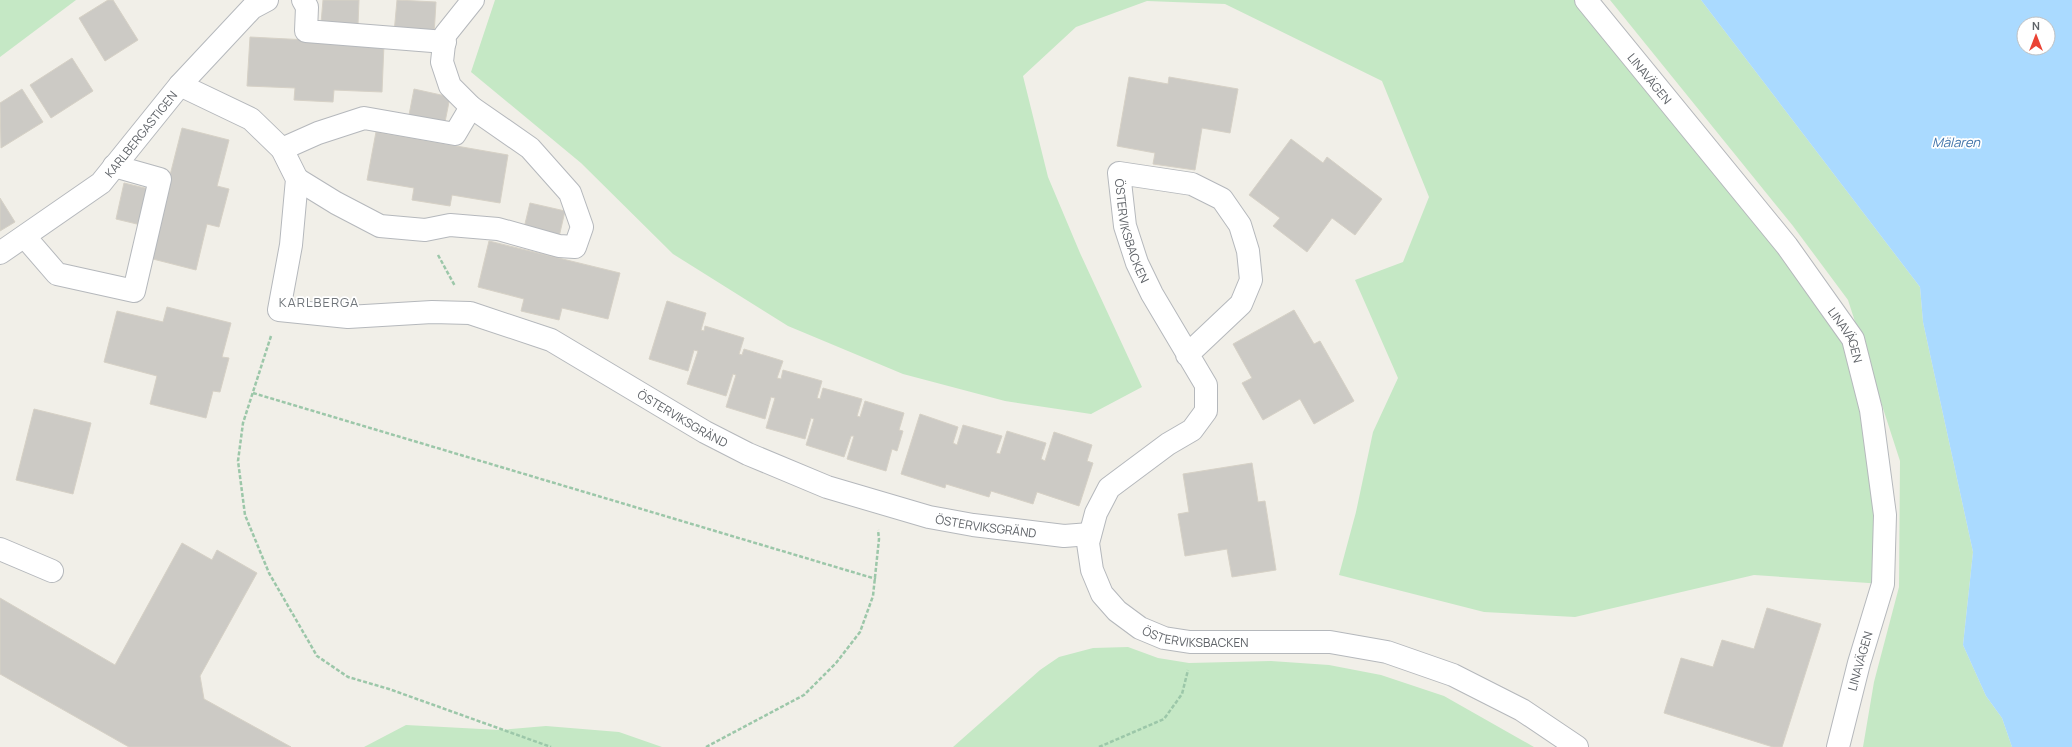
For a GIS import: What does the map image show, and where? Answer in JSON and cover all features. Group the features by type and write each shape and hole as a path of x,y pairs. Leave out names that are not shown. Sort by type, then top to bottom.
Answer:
{"street":[{"name":"KARLBERGASTIGEN","path":"0,253 101,183 180,85 252,8 267,0"},
{"path":"302,0 307,7 306,31 445,42"},
{"path":"297,179 336,203 380,226 425,230 450,225 498,230 559,246 575,247 582,227 570,193 530,148 471,107 450,86 442,62 445,35 473,0"},
{"name":"LINAVÄGEN","path":"1586,0 1787,246 1853,339 1871,410 1885,515 1882,584 1859,663 1838,747"},
{"path":"180,85 251,118 282,149 297,179 291,245 280,310"},
{"path":"282,149 318,133 364,118 455,134 471,107"},
{"path":"25,237 57,274 134,291 160,179 114,166"},
{"name":"ÖSTERVIKSBACKEN","path":"1187,355 1241,304 1251,280 1248,250 1240,225 1222,199 1192,184 1119,174 1125,226 1137,263 1152,294 1187,355 1206,384 1206,411 1192,430 1162,448 1109,488 1096,513 1088,543 1092,570 1102,594 1117,612 1140,628 1164,638 1190,642 1330,642 1388,652 1453,675 1522,710 1577,747"},
{"name":"ÖSTERVIKSGRÄND","path":"280,310 348,317 432,312 470,313 552,340 617,378 666,410 748,454 827,487 876,503 929,517 972,525 1064,536 1090,534"},
{"path":"0,549 52,571"}],"path":[{"path":"425,230 470,313"},
{"path":"280,310 243,423 238,461 245,515 269,574 317,656 348,677 388,689 551,747"},
{"path":"253,393 876,579"},
{"path":"706,747 804,695 836,663 860,632 873,596 876,579 879,539 876,503"},
{"path":"1099,747 1164,719 1182,694 1189,663"}],"green space":[{"path":"0,0 76,0 0,57"},
{"path":"495,0 1586,0 1853,339 1883,584 1754,575 1575,617 1484,612 1339,575 1356,512 1373,432 1398,378 1355,280 1403,262 1429,197 1382,81 1225,4 1147,1 1076,27 1023,76 1048,177 1080,253 1142,387 1091,414 1005,401 903,374 788,326 673,254 581,163 471,72"},
{"path":"1610,0 1701,0 1920,287 1923,322 1973,552 1963,645 1986,696 2002,718 2012,747 1863,747 1874,682 1899,587 1900,461 1848,300 1793,226"},
{"path":"1128,647 1158,658 1189,663 1271,661 1329,665 1381,675 1444,696 1534,747 953,747 1040,670 1059,657 1093,648"},
{"path":"406,725 500,730 546,726 619,732 662,747 364,747"}],"water":[{"name":"Mälaren","path":"1701,0 2072,0 2072,747 2012,747 2002,718 1986,696 1963,645 1973,552 1923,322 1920,287"}],"building":[{"path":"108,0 113,0 138,40 105,61 79,18"},
{"path":"323,0 359,0 358,25 321,23"},
{"path":"397,0 436,2 434,35 394,33"},
{"path":"250,37 384,44 382,92 334,90 333,102 294,100 295,88 247,86"},
{"path":"72,58 93,91 51,118 30,85"},
{"path":"1129,77 1168,84 1169,77 1238,89 1230,133 1202,128 1195,170 1153,164 1155,153 1117,146"},
{"path":"22,89 43,122 1,148 0,103"},
{"path":"414,89 450,97 445,122 409,115"},
{"path":"182,128 229,140 217,186 229,189 219,227 207,224 196,270 149,258"},
{"path":"376,132 508,155 500,203 452,195 450,206 412,200 414,188 367,180"},
{"path":"1291,139 1323,163 1327,157 1382,199 1355,235 1332,218 1307,252 1273,226 1280,218 1249,195"},
{"path":"124,183 149,189 141,225 116,219"},
{"path":"0,198 15,222 0,231"},
{"path":"530,203 565,211 559,237 524,228"},
{"path":"489,241 620,273 608,319 562,308 559,320 521,311 524,299 478,287"},
{"path":"667,301 706,313 701,330 704,331 705,326 744,338 739,354 742,355 744,349 783,361 777,378 781,379 783,370 822,381 817,398 820,399 823,388 862,399 857,416 860,417 865,401 904,413 899,430 903,431 897,451 892,449 886,471 847,459 854,436 851,436 844,457 806,445 814,419 811,418 805,439 766,428 775,398 771,397 765,419 726,407 736,375 733,374 726,396 687,384 698,351 694,350 688,371 649,359"},
{"path":"167,307 231,323 222,357 229,358 220,392 213,391 206,418 150,404 157,376 104,362 117,311 163,322"},
{"path":"1294,310 1314,344 1320,341 1354,401 1314,424 1300,399 1263,420 1242,383 1252,378 1233,344"},
{"path":"34,409 91,423 73,494 16,480"},
{"path":"920,414 958,427 953,443 957,445 963,425 1002,436 996,453 1000,454 1007,431 1046,443 1041,459 1045,461 1054,432 1092,445 1087,461 1093,463 1079,506 1037,492 1033,504 991,491 989,497 946,484 945,488 901,474"},
{"path":"1252,463 1258,502 1265,501 1276,570 1232,577 1227,549 1185,556 1178,514 1189,512 1183,474"},
{"path":"182,543 212,560 217,550 257,573 200,676 204,699 291,747 129,747 0,674 0,598 115,665"},
{"path":"1767,608 1821,624 1782,747 1773,747 1664,713 1681,658 1713,667 1722,640 1754,649"}],"district":[{"name":"KARLBERGA","path":"319,302"}]}
